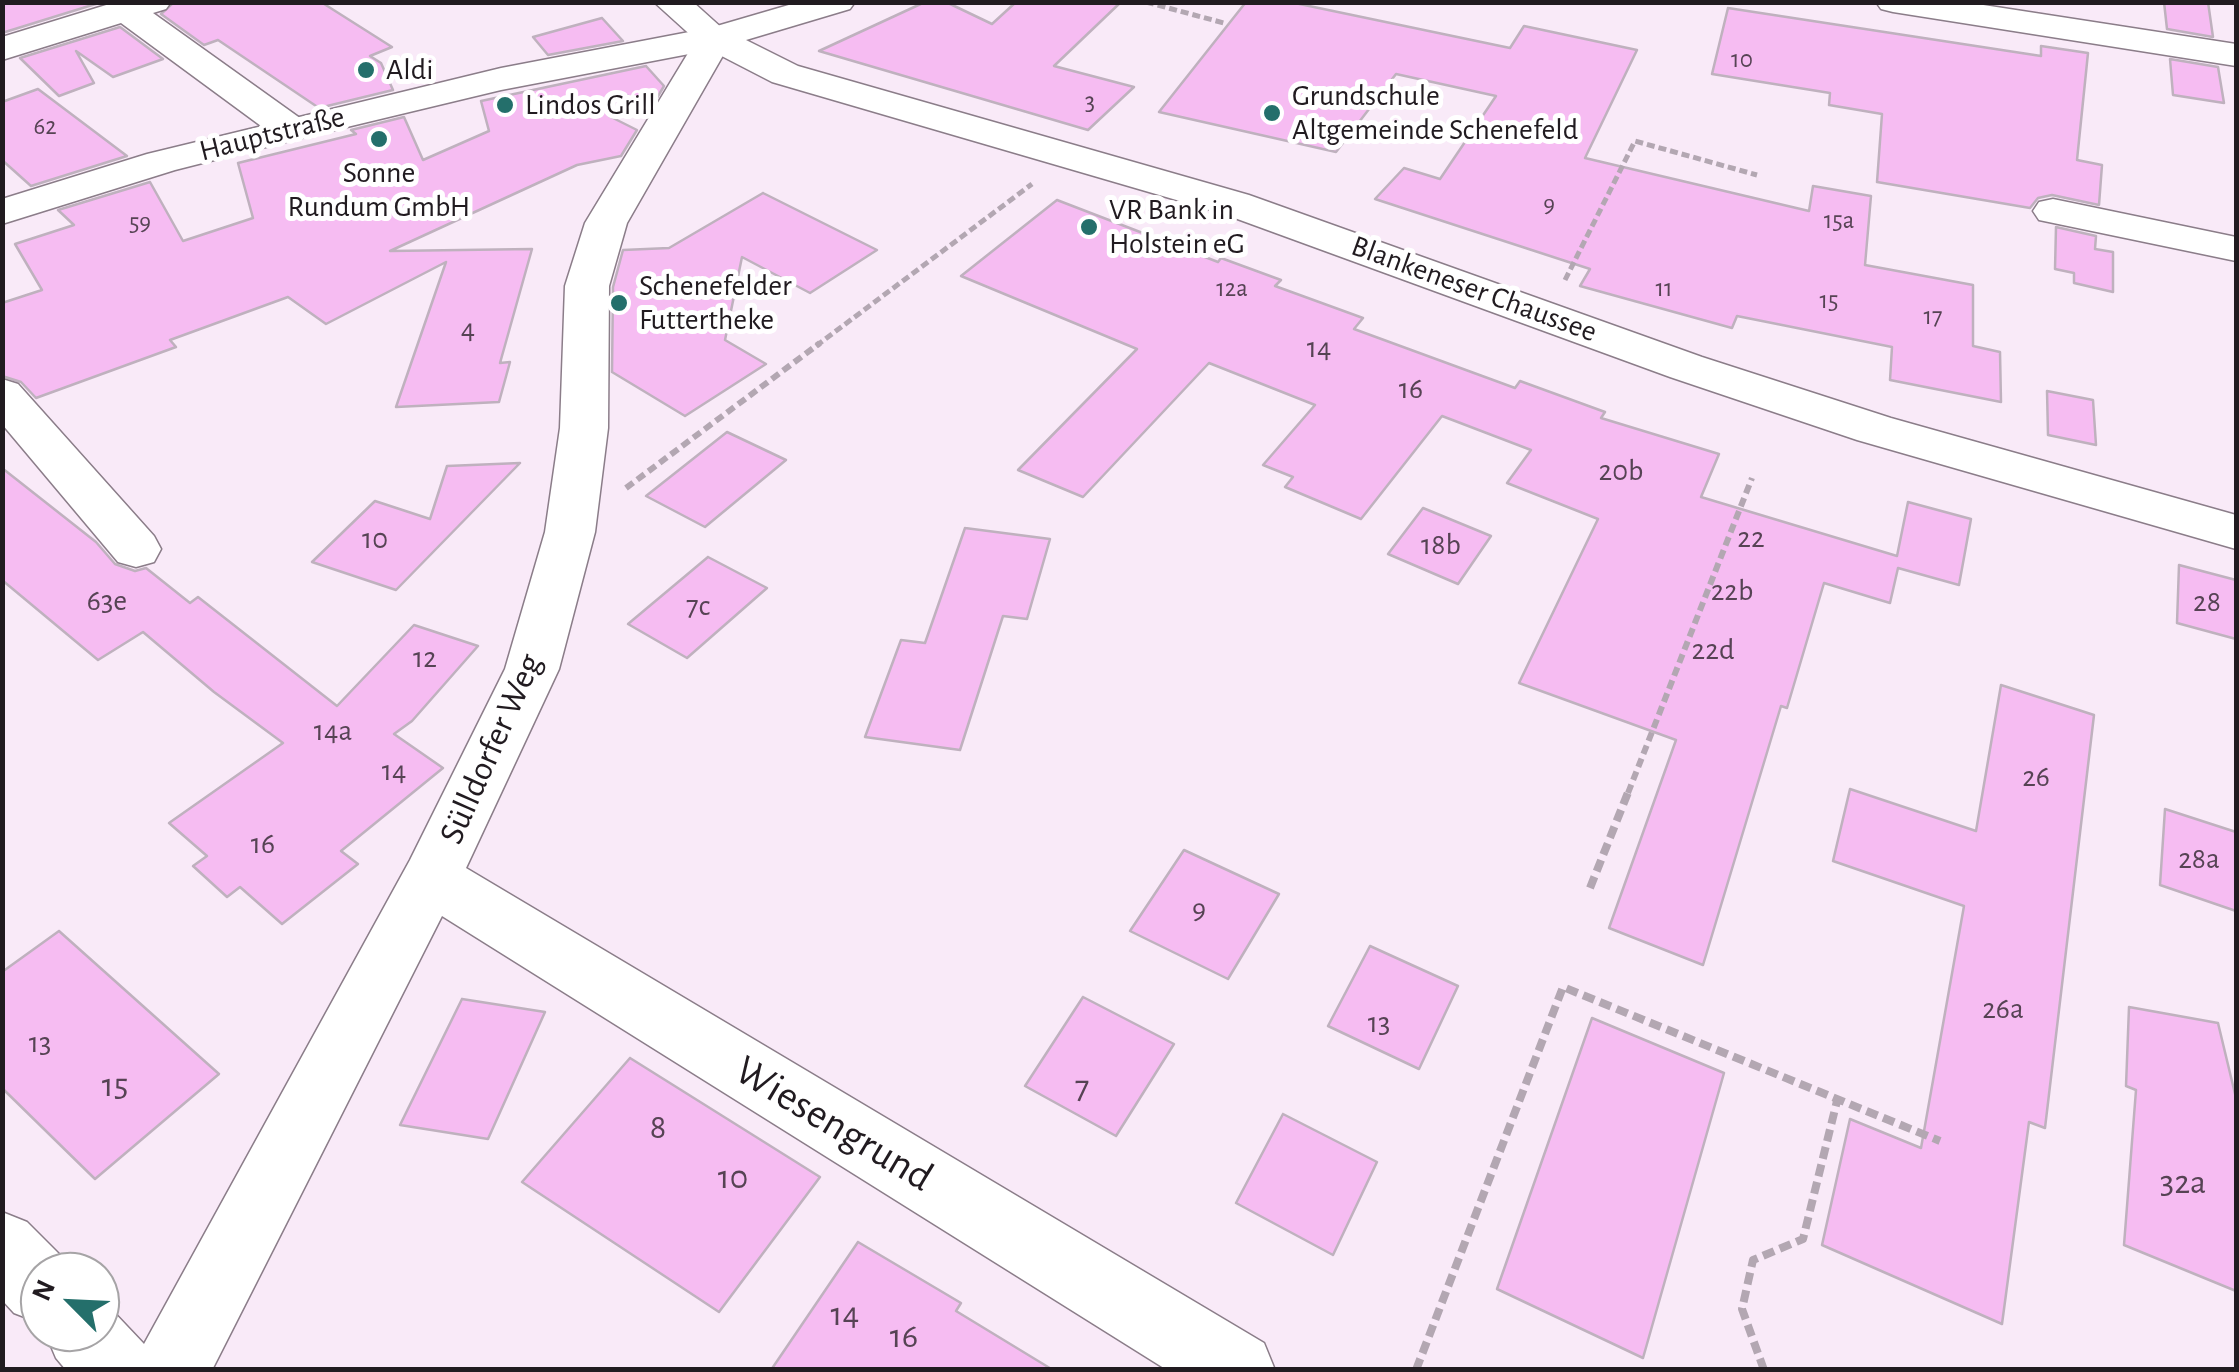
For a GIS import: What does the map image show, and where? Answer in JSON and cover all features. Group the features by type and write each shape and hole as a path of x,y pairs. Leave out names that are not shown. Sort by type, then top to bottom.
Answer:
{"street":[{"name":"Blankeneser Chaussee","path":"671,2 715,38 785,74 1235,204 1686,367 1892,435 2236,532"},
{"name":"Hauptstraße","path":"2,212 161,162 290,129 592,60 715,38 838,2"},
{"path":"1893,2 2236,55"},
{"path":"2,49 140,7 290,129"},
{"name":"Sülldorfer Weg","path":"171,1370 430,878 532,669 570,532 584,428 586,286 606,223 715,38"},
{"path":"2053,211 2236,248"},
{"path":"2,394 136,549"},
{"name":"Wiesengrund","path":"430,878 1238,1370"},
{"path":"2,1247 20,1266"}],"path":[{"path":"1146,2 1224,23"},
{"path":"1564,282 1635,141 1757,175"},
{"path":"570,532 1040,178"},
{"path":"1590,888 1752,478"},
{"path":"1416,1370 1563,987 1940,1141"},
{"path":"1764,1370 1742,1309 1754,1260 1803,1239 1837,1101"}],"building":[{"path":"2,2 102,2 2,33"},
{"path":"174,2 321,2 392,47 370,56 381,63 393,90 319,108 218,40 204,45 161,14"},
{"path":"925,2 946,2 992,24 1016,2 1121,2 1054,66 1134,87 1088,130 819,51"},
{"path":"1246,2 1290,2 1510,48 1524,26 1637,50 1585,158 1809,211 1813,186 1871,196 1865,265 1973,285 1973,346 2000,352 2001,402 1890,380 1892,347 1737,316 1732,328 1580,286 1590,269 1375,199 1404,168 1440,179 1496,96 1396,74 1336,152 1159,112"},
{"path":"2164,2 2208,2 2213,37 2167,29"},
{"path":"1728,8 2041,56 2041,46 2088,53 2077,160 2102,165 2099,205 2052,195 2038,198 2030,208 1877,182 1882,114 1829,105 1830,93 1712,74"},
{"path":"602,18 623,41 548,55 533,37"},
{"path":"120,27 163,59 113,77 76,51 94,83 59,96 20,58"},
{"path":"2170,59 2218,67 2224,103 2173,95"},
{"path":"646,66 664,86 654,103 617,93 609,116 637,130 621,156 577,165 390,251 532,249 500,363 510,362 499,402 396,407 446,262 326,324 288,297 170,340 176,347 36,398 21,382 2,376 2,303 42,290 15,244 74,225 58,210 150,182 183,241 253,218 238,163 356,134 351,130 404,117 423,160 489,131 481,101"},
{"path":"38,89 127,156 31,186 2,160 2,102"},
{"path":"763,193 877,250 810,293 742,257 725,340 766,364 685,416 612,372 613,287 623,250 669,248"},
{"path":"1057,200 1218,262 1221,258 1281,280 1275,286 1363,318 1354,329 1515,388 1520,381 1605,412 1601,418 1719,454 1701,497 1897,556 1908,502 1971,519 1959,585 1898,568 1890,603 1824,583 1787,708 1781,706 1703,965 1609,928 1676,740 1519,683 1598,519 1507,483 1531,450 1442,416 1361,519 1285,487 1293,477 1263,465 1315,405 1209,363 1083,497 1018,470 1137,349 961,276"},
{"path":"2056,227 2096,236 2095,249 2113,252 2113,292 2074,283 2074,273 2055,269"},
{"path":"2047,391 2093,400 2096,445 2048,435"},
{"path":"727,432 786,460 705,527 646,496"},
{"path":"520,463 396,590 312,562 375,501 430,519 447,466"},
{"path":"2,468 96,542 115,564 135,571 146,568 190,603 198,597 337,706 414,625 478,646 412,721 394,734 443,768 341,851 358,864 282,924 240,887 227,897 193,866 207,856 169,823 283,743 143,632 98,660 2,580"},
{"path":"1423,508 1491,536 1458,584 1388,554"},
{"path":"965,528 1050,539 1027,619 1003,616 960,750 865,737 901,640 925,643"},
{"path":"708,557 767,588 687,658 628,624"},
{"path":"2179,565 2236,580 2236,639 2177,623"},
{"path":"2001,685 2094,715 2045,1128 2029,1122 2002,1324 1822,1245 1850,1119 1921,1148 1964,906 1833,861 1850,789 1976,831"},
{"path":"2165,809 2236,832 2236,911 2160,885"},
{"path":"1184,850 1279,894 1228,979 1130,931"},
{"path":"59,931 219,1074 95,1179 2,1088 2,972"},
{"path":"1370,946 1458,986 1419,1069 1328,1026"},
{"path":"1083,997 1174,1044 1116,1136 1025,1086"},
{"path":"462,999 545,1012 488,1139 400,1125"},
{"path":"2129,1007 2218,1023 2236,1098 2236,1291 2124,1245 2136,1090 2126,1086"},
{"path":"1592,1018 1724,1073 1643,1358 1497,1289"},
{"path":"630,1058 820,1177 719,1312 522,1182"},
{"path":"1283,1114 1377,1162 1333,1255 1236,1203"},
{"path":"858,1242 961,1303 956,1311 1053,1370 771,1370"}],"place":[{"name":"Aldi","path":"366,70"},
{"name":"Lindos Grill","path":"505,105"},
{"name":"Grundschule Altgemeinde Schenefeld","path":"1272,113"},
{"name":"Sonne Rundum GmbH","path":"379,139"},
{"name":"VR Bank in Holstein eG","path":"1089,227"},
{"name":"Schenefelder Futtertheke","path":"619,303"}]}
